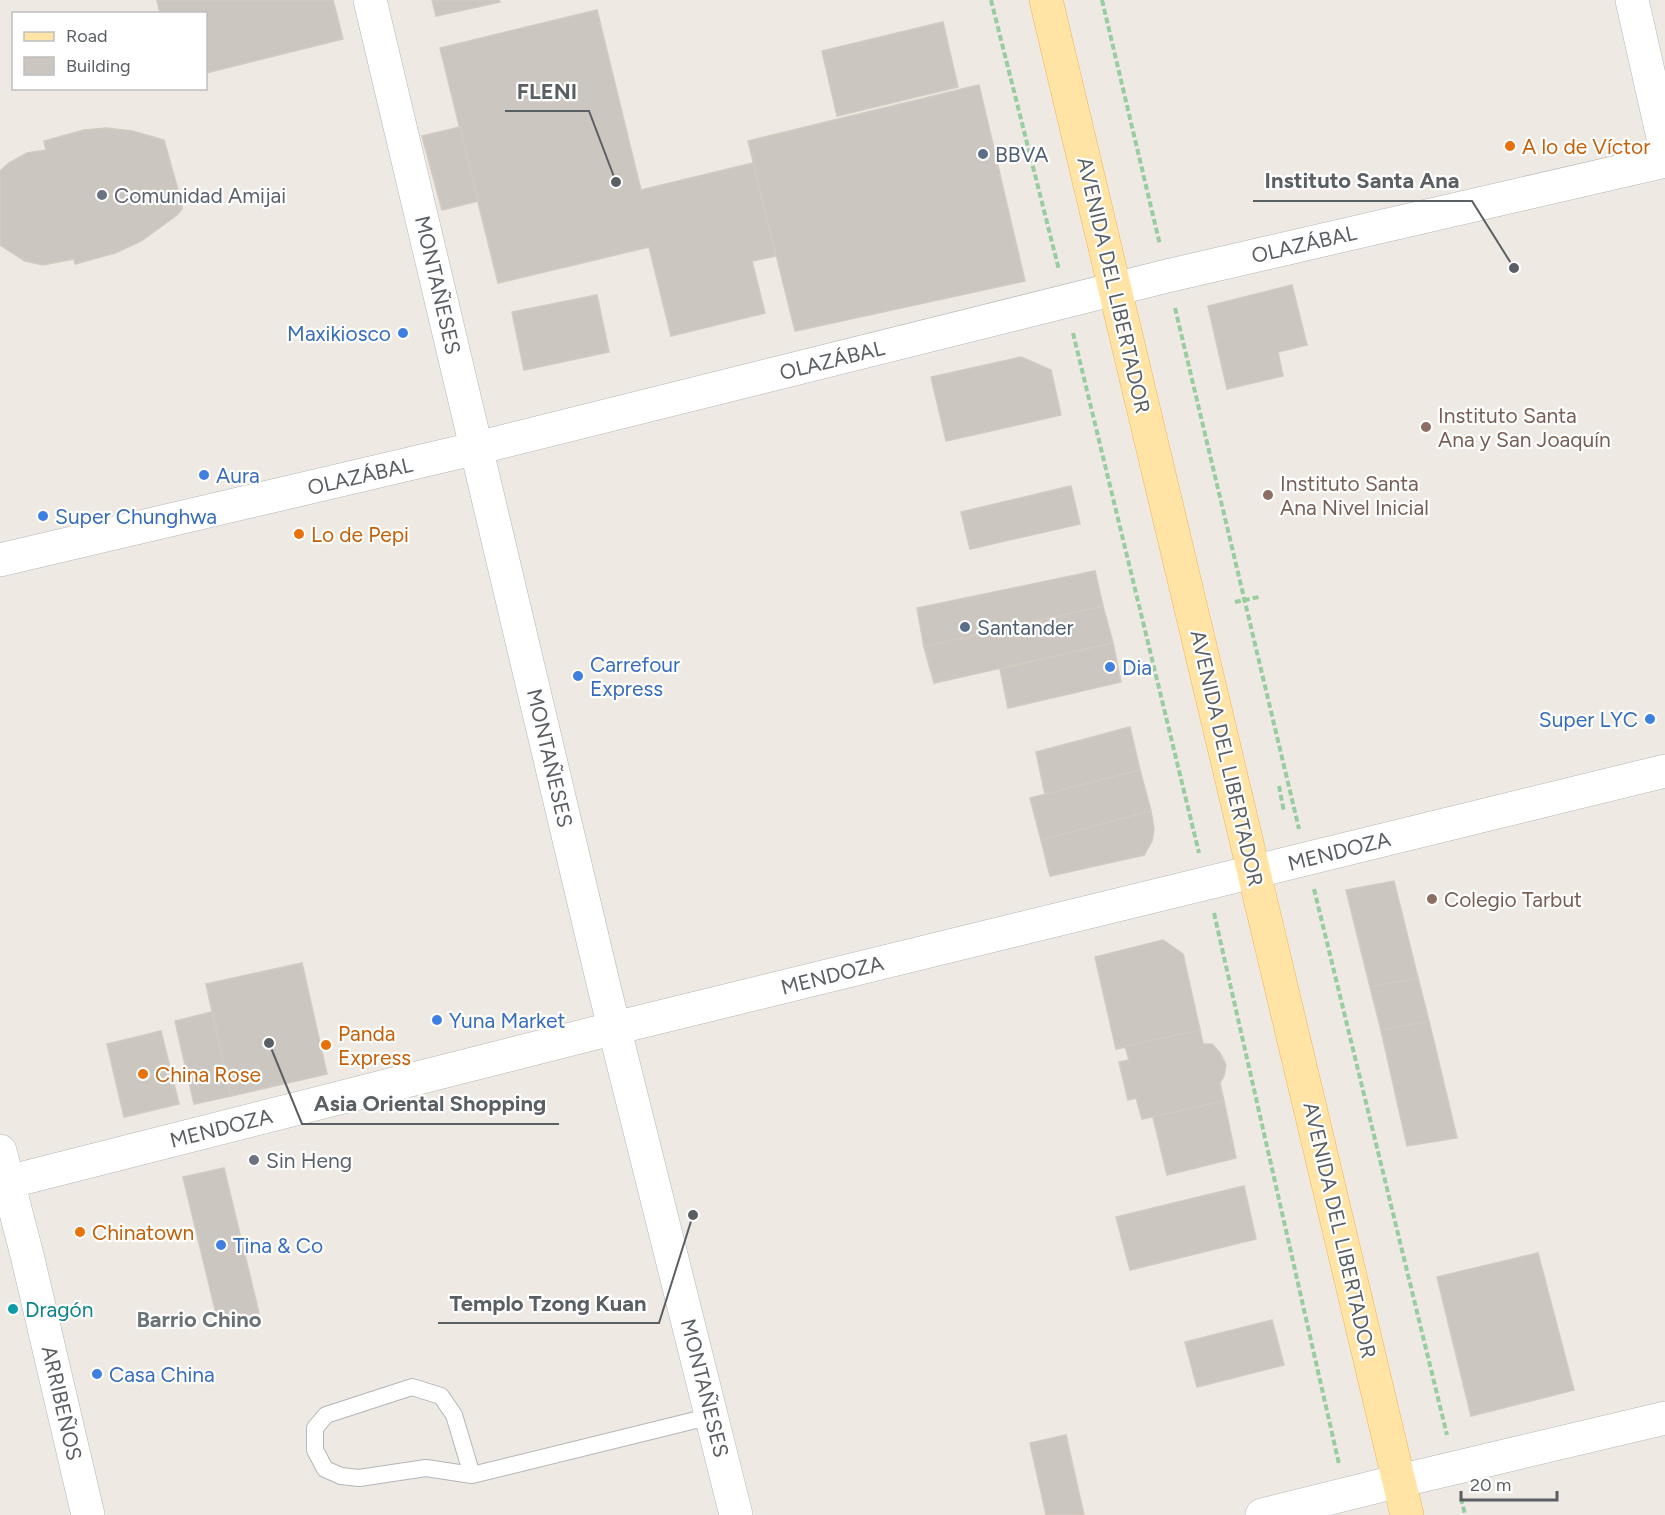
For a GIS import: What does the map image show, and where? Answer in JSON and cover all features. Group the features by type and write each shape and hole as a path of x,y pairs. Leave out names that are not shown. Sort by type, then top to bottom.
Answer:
{"main road":[{"name":"AVENIDA DEL LIBERTADOR","path":"1047,0 1407,1515"}],"street":[{"name":"MONTAÑESES","path":"370,0 615,1028 736,1515"},
{"path":"1632,0 1665,146"},
{"name":"OLAZÁBAL","path":"0,560 477,448 1167,276 1665,161"},
{"name":"MENDOZA","path":"4,1183 615,1028 1665,771"},
{"name":"ARRIBEÑOS","path":"0,1150 4,1183 88,1515"},
{"path":"1262,1515 1665,1418"}],"lane":[{"path":"472,1475 454,1415 441,1396 412,1387 326,1415 315,1428 315,1450 325,1469 341,1476 359,1478 426,1468 472,1475 712,1416"}],"path":[{"path":"991,0 1207,884 1346,1495"},
{"path":"1102,0 1465,1515"},
{"path":"1235,602 1259,597"},
{"path":"1279,786 1284,812"}],"building":[{"path":"157,0 333,0 343,39 207,73 207,12 160,12"},
{"path":"432,0 499,0 500,2 436,16"},
{"path":"597,10 641,190 753,163 776,256 752,261 765,313 671,336 649,247 498,283 440,48"},
{"path":"943,22 958,87 837,116 822,51"},
{"path":"979,85 1025,281 795,331 748,141"},
{"path":"460,127 478,201 442,210 422,136"},
{"path":"106,128 132,131 164,140 182,204 182,209 177,215 141,241 115,253 75,264 74,259 43,265 25,261 0,245 0,171 27,153 46,150 44,141 84,130"},
{"path":"1292,285 1307,345 1278,352 1283,376 1227,389 1208,306"},
{"path":"597,295 609,352 524,370 512,312"},
{"path":"1021,357 1051,370 1061,415 946,441 931,377"},
{"path":"1071,486 1080,524 970,549 961,512"},
{"name":"Santander","path":"1095,571 1103,606 924,647 917,608"},
{"path":"1103,606 1113,643 934,683 924,647"},
{"path":"1113,643 1121,682 1008,708 1000,669"},
{"path":"1130,727 1140,770 1045,795 1036,752"},
{"path":"1140,770 1151,811 1041,840 1030,798"},
{"path":"1151,811 1154,829 1152,841 1144,855 1050,876 1041,840"},
{"path":"1394,881 1418,978 1370,987 1346,890"},
{"path":"1163,940 1183,954 1200,1030 1116,1049 1095,957"},
{"path":"302,963 327,1074 231,1096 206,984"},
{"path":"1418,978 1429,1021 1381,1030 1370,987"},
{"path":"212,1012 231,1096 194,1104 175,1021"},
{"path":"1429,1021 1457,1138 1407,1146 1381,1030"},
{"path":"1200,1030 1203,1044 1212,1044 1226,1065 1220,1083 1224,1101 1142,1119 1136,1098 1128,1100 1119,1062 1129,1060 1125,1046"},
{"name":"China Rose","path":"161,1031 179,1104 124,1117 107,1044"},
{"path":"1224,1101 1236,1158 1167,1175 1153,1117"},
{"name":"Tina & Co","path":"224,1168 259,1313 218,1322 183,1177"},
{"path":"1244,1186 1256,1239 1130,1270 1116,1217"},
{"path":"1538,1253 1574,1390 1471,1416 1437,1277"},
{"path":"1272,1320 1284,1365 1197,1387 1185,1342"},
{"path":"1066,1435 1084,1515 1046,1515 1030,1443"}],"place":[{"name":"A lo de Víctor","path":"1510,146"},
{"name":"BBVA","path":"983,154"},
{"name":"FLENI","path":"616,182"},
{"name":"Comunidad Amijai","path":"102,195"},
{"name":"Instituto Santa Ana","path":"1514,268"},
{"name":"Maxikiosco","path":"403,333"},
{"name":"Instituto Santa Ana y San Joaquín","path":"1426,427"},
{"name":"Aura","path":"204,475"},
{"name":"Instituto Santa Ana Nivel Inicial","path":"1268,495"},
{"name":"Super Chunghwa","path":"43,516"},
{"name":"Lo de Pepi","path":"299,534"},
{"name":"Santander","path":"965,627"},
{"name":"Dia","path":"1110,667"},
{"name":"Carrefour Express","path":"578,676"},
{"name":"Super LYC","path":"1650,719"},
{"name":"Colegio Tarbut","path":"1432,899"},
{"name":"Yuna Market","path":"437,1020"},
{"name":"Asia Oriental Shopping","path":"269,1043"},
{"name":"Panda Express","path":"326,1045"},
{"name":"China Rose","path":"143,1074"},
{"name":"Sin Heng","path":"254,1160"},
{"name":"Templo Tzong Kuan","path":"693,1215"},
{"name":"Chinatown","path":"80,1232"},
{"name":"Tina & Co","path":"221,1245"},
{"name":"Dragón","path":"13,1309"},
{"name":"Casa China","path":"97,1374"}],"district":[{"name":"Barrio Chino","path":"199,1319"}]}
